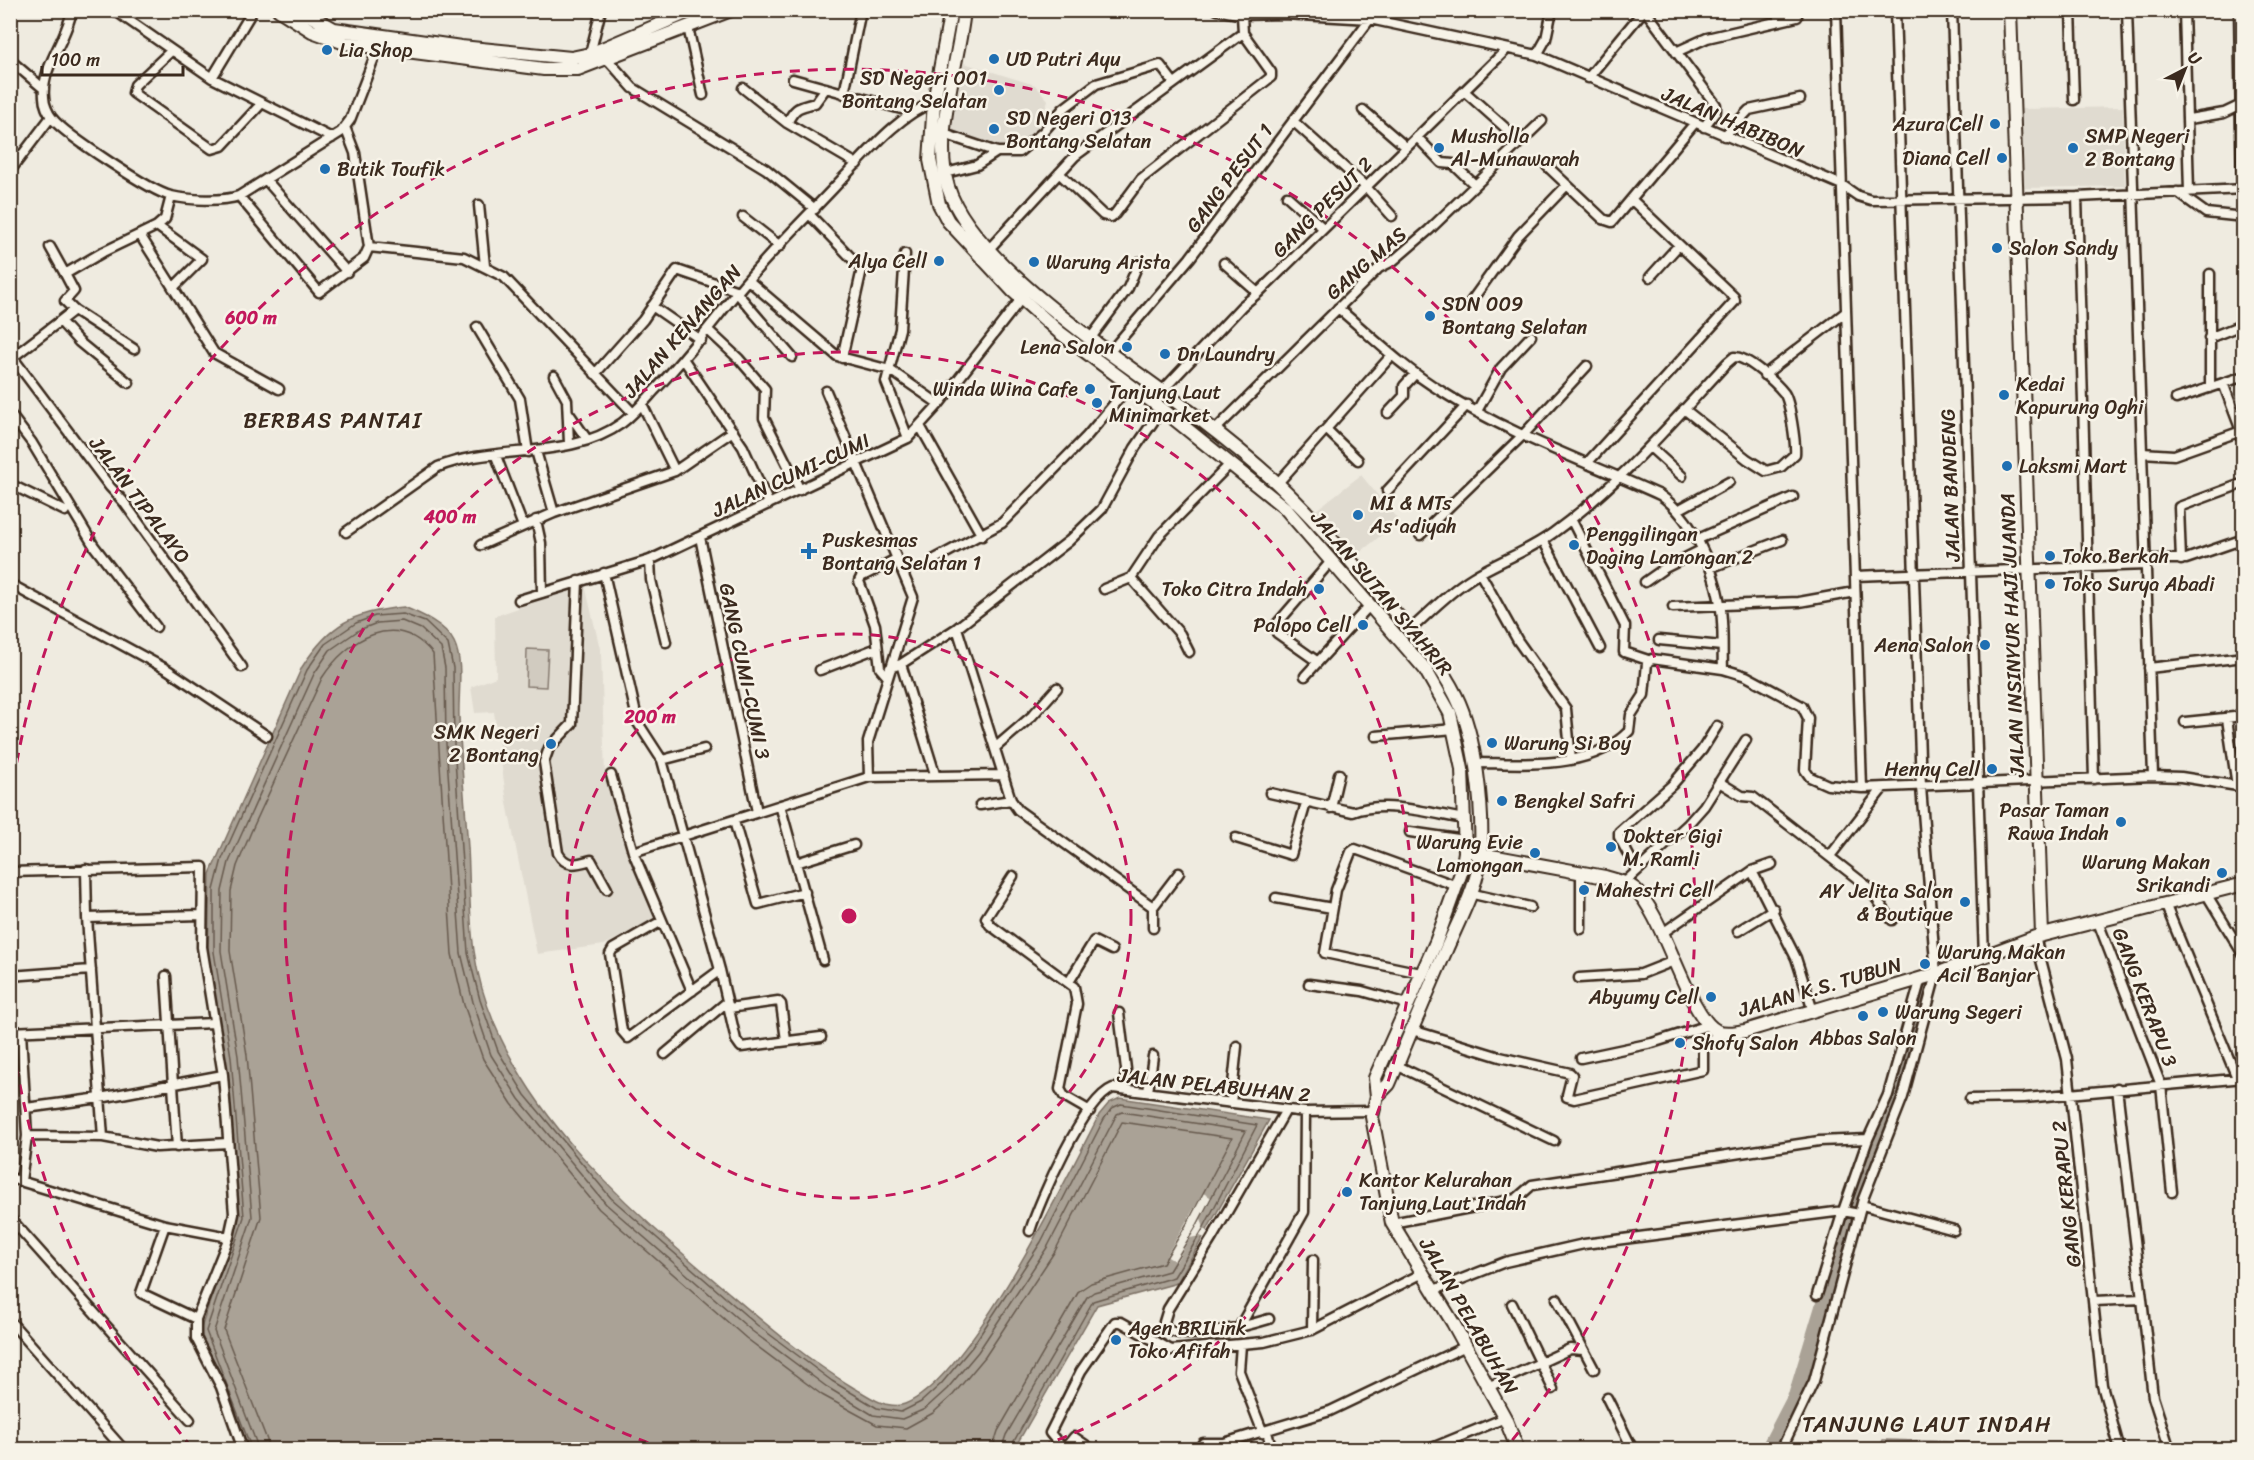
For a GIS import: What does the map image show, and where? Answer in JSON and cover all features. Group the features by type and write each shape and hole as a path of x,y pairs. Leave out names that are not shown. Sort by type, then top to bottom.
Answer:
{"street":[{"path":"72,10 66,34 52,62 44,89 44,99 51,117 113,163 153,189 171,196 226,199 239,196 332,138 345,127 381,42"},
{"path":"114,10 212,78 332,138"},
{"path":"212,78 253,10"},
{"path":"279,10 327,38 381,42 463,53 544,69 608,60 731,10"},
{"path":"300,10 334,28 381,42"},
{"path":"590,54 601,10"},
{"path":"844,93 861,10"},
{"name":"JALAN SUTAN SYAHRIR","path":"951,10 934,102 930,160 939,204 948,221 1021,298 1059,332 1231,463 1337,555 1410,630 1456,695 1465,719 1474,763 1481,854 1469,893 1389,1084 1377,1096"},
{"name":"JALAN SUTAN SYAHRIR","path":"964,10 945,134 947,184 961,215 989,249 1038,295 1090,339 1162,391 1277,483 1337,555 1370,605 1425,669 1440,693 1454,729 1462,769 1465,846 1457,886 1375,1078 1377,1096"},
{"name":"JALAN HABIBON","path":"1217,10 1242,15 1284,13 1370,19 1537,55 1694,124 1842,185 1858,196 1901,201 2077,197 2243,189"},
{"path":"1537,55 1546,39 1552,10"},
{"path":"1588,78 1644,10 1717,108 1704,127"},
{"path":"1777,10 1780,21"},
{"path":"1836,10 1862,788"},
{"path":"1781,1449 1814,1381 1859,1211 1878,1155 1903,1097 1936,974 1921,787 1895,10"},
{"name":"JALAN BANDENG","path":"1952,10 1984,958"},
{"name":"JALAN INSINYUR HAJI JUANDA","path":"2010,10 2030,569 2039,936"},
{"path":"2071,10 2074,100"},
{"path":"2127,10 2153,776"},
{"path":"2184,10 2190,192"},
{"path":"2239,10 2243,189"},
{"path":"576,63 590,54 686,12"},
{"path":"1059,173 1103,215 1111,217 1115,214 1141,179 1271,77 1271,72 1243,33 1242,15"},
{"path":"1676,52 1707,38 1797,17"},
{"name":"GANG PESUT 1","path":"1109,353 1190,258 1370,19"},
{"path":"688,27 703,95"},
{"path":"989,249 1075,156 1097,142 1129,114 1243,33"},
{"name":"GANG PESUT 2","path":"1162,391 1242,306 1258,294 1507,49"},
{"path":"171,51 135,85 134,93 212,149 220,148 262,103"},
{"path":"10,60 44,89"},
{"path":"608,60 633,88 766,169 812,212 862,268 842,358"},
{"path":"945,134 997,152 1016,153 1026,148 1063,109 1096,84 1160,65 1173,82"},
{"path":"793,79 912,112"},
{"path":"743,88 787,123 857,164"},
{"path":"787,123 794,111 800,106 815,103 826,88"},
{"path":"1464,91 1520,141"},
{"path":"1724,136 1749,110 1800,99"},
{"name":"JALAN KENANGAN","path":"346,532 438,467 453,461 532,452 610,430 633,413 684,360 748,280 857,164 912,112 934,102"},
{"path":"2189,119 2224,113 2242,105"},
{"path":"1362,110 1406,147"},
{"path":"10,171 51,117"},
{"path":"1293,121 1366,187 1392,216"},
{"name":"GANG MAS","path":"1214,432 1379,268 1393,261 1420,238 1542,122"},
{"path":"1547,166 1609,223 1632,200 1694,124"},
{"path":"239,196 316,291 322,292 364,258 369,247 355,153 345,127"},
{"path":"1417,137 1442,163 1453,164 1475,185"},
{"path":"946,172 977,165 997,152"},
{"path":"266,180 346,272"},
{"path":"1467,307 1518,236 1567,185"},
{"path":"2177,192 2206,213 2244,217"},
{"path":"65,274 103,252 157,226 165,219 171,196"},
{"path":"1287,196 1323,228"},
{"path":"2077,197 2094,779"},
{"path":"1588,462 1735,301 1632,200"},
{"path":"479,205 483,265"},
{"path":"743,217 780,246"},
{"path":"157,226 202,259 173,288"},
{"path":"140,235 214,353 279,389"},
{"path":"1650,277 1679,244"},
{"path":"369,247 464,257 483,265 517,289 633,413"},
{"path":"50,248 74,291 64,299 74,310 134,348"},
{"path":"905,254 901,319 886,385 908,438"},
{"path":"1090,339 1128,288 1139,262"},
{"path":"1224,263 1258,294"},
{"path":"595,374 643,320 677,270 738,292 792,357"},
{"path":"2210,274 2210,388"},
{"path":"748,280 842,358 890,370 939,404"},
{"path":"1022,281 1021,298 1038,295"},
{"name":"JALAN CUMI-CUMI","path":"519,600 650,560 908,438 939,404 1021,298"},
{"path":"652,306 700,340"},
{"path":"1338,308 1415,374 1477,411 1660,495 1678,510 1710,568 1720,604 1723,669"},
{"path":"12,356 74,310"},
{"path":"1764,375 1846,312"},
{"path":"60,321 79,342 129,383"},
{"path":"2209,338 2244,324"},
{"path":"477,327 520,399 532,452 554,513"},
{"path":"708,330 740,359 765,389 764,418 800,490"},
{"path":"1477,411 1501,368 1531,336"},
{"path":"1277,483 1392,355"},
{"name":"JALAN TIPALAYO","path":"12,356 123,501 242,667"},
{"path":"1410,630 1480,573 1542,540 1571,519 1620,477 1650,447 1684,409 1734,357 1744,358 1784,393 1788,402 1795,447 1791,459 1776,470 1766,471 1747,459 1684,409"},
{"path":"684,360 743,447 769,504"},
{"path":"1420,535 1524,434 1587,366"},
{"path":"1388,413 1404,396 1404,386 1415,374"},
{"path":"554,376 567,400 568,443"},
{"path":"2176,399 2244,376"},
{"path":"2142,453 2180,453 2243,432 2223,383"},
{"path":"933,560 982,536 1002,523 1087,436 1130,385"},
{"path":"826,391 913,597 868,742 869,777"},
{"path":"642,404 675,471"},
{"path":"1387,490 1467,405"},
{"path":"889,672 957,628 1069,541 1101,509 1135,448 1162,409"},
{"path":"568,411 586,438"},
{"path":"10,414 32,443 94,546 156,627"},
{"path":"920,426 982,536"},
{"path":"1327,430 1358,460"},
{"path":"481,545 554,513 675,471 733,431"},
{"path":"1650,447 1682,476"},
{"path":"496,456 523,526"},
{"path":"1104,589 1131,578 1159,536 1231,463"},
{"path":"1678,510 1729,482"},
{"path":"2181,560 2179,507 2244,483"},
{"path":"10,484 21,492 65,511"},
{"path":"1696,540 1793,497"},
{"path":"1571,519 1625,626 1624,652 1648,660 1723,669 1746,676 1805,709 1808,717 1805,766 1810,777 1836,787 1921,787 2153,776 2181,777 2240,787 2227,719"},
{"path":"536,520 540,543 542,593"},
{"name":"GANG CUMI-CUMI 3","path":"700,537 757,812"},
{"path":"1855,576 2181,560 2244,539"},
{"path":"1542,540 1600,648"},
{"path":"1710,568 1782,540"},
{"path":"1645,582 1665,568 1701,550"},
{"path":"1318,662 1277,633 1275,626 1337,555"},
{"path":"889,672 880,668 875,625 860,579 896,559"},
{"path":"650,560 651,580 666,642"},
{"path":"604,573 638,723 663,760 720,970 736,1040 741,1047 821,1036"},
{"path":"1480,573 1518,641 1566,710 1571,760"},
{"path":"1131,578 1180,634 1189,652"},
{"path":"578,581 572,724 549,748 544,762 558,854 561,860 570,864 591,860 607,889"},
{"path":"10,584 168,670 267,736"},
{"path":"1673,607 1799,602 1855,592"},
{"path":"1305,676 1370,605"},
{"path":"957,628 1011,800 1018,810 1153,907"},
{"path":"1659,640 1722,646"},
{"path":"820,670 877,648"},
{"path":"2149,668 2244,657"},
{"path":"1474,763 1571,760 1613,745 1629,731 1631,715 1643,698 1648,660"},
{"path":"901,664 935,774"},
{"path":"996,747 1032,716 1057,688"},
{"path":"2186,722 2244,716"},
{"path":"1637,871 1619,837 1619,832 1672,785 1702,750 1717,726"},
{"path":"1377,736 1454,729"},
{"path":"1624,883 1688,824 1746,740"},
{"path":"663,760 704,749"},
{"path":"633,852 869,777 935,774 1004,775"},
{"path":"1331,808 1339,774"},
{"path":"611,775 633,852 660,922 692,991"},
{"path":"1719,782 1742,796 1753,797 1830,856 1872,891 1892,920"},
{"path":"1830,856 1883,788"},
{"path":"1270,793 1353,812 1364,807 1411,810 1464,819"},
{"path":"980,805 1011,800"},
{"path":"1236,838 1291,855 1306,803"},
{"path":"780,805 823,960"},
{"path":"734,821 758,904 805,892"},
{"path":"1410,832 1465,846 1481,854 1581,873 1624,883 1635,889 1662,934 1703,1019 1714,1029"},
{"path":"796,863 854,845"},
{"path":"1421,973 1326,954 1336,890 1354,849 1457,886"},
{"path":"1662,934 1752,871 1772,864"},
{"path":"10,872 203,867 203,962 223,1075 234,1214 229,1237 196,1320 196,1338 221,1388 243,1449"},
{"path":"86,869 87,918 103,1137"},
{"path":"1752,871 1774,909 1796,958 1812,1011"},
{"path":"1154,928 1153,907 1179,873"},
{"path":"1581,873 1581,929"},
{"path":"1013,876 987,914 987,922 1069,982 1076,993 1077,1004 1060,1089 1064,1096 1090,1111"},
{"name":"JALAN K.S. TUBUN","path":"1714,1029 1744,1031 1936,974 2039,936 2242,886"},
{"path":"1469,893 1530,907"},
{"path":"2207,895 2244,956"},
{"path":"1276,898 1332,908"},
{"path":"1970,1099 2073,1094 2240,1078 2166,906"},
{"path":"1738,931 1774,909"},
{"path":"87,918 202,915"},
{"path":"660,922 613,949 610,954 624,1035 631,1038 720,970"},
{"name":"GANG KERAPU 3","path":"2098,922 2161,1085 2172,1192"},
{"name":"GANG KERAPU 2","path":"2039,936 2073,1094 2104,1399 2120,1449"},
{"path":"1069,982 1094,941 1112,950"},
{"path":"1579,978 1641,974 1674,961"},
{"path":"10,976 91,970"},
{"path":"166,976 177,1147"},
{"path":"1817,1295 1868,1139 1888,1095 1921,978"},
{"path":"1309,984 1362,992 1408,1004"},
{"path":"665,1054 728,1005 778,1001 781,1004 786,1040"},
{"path":"10,1011 26,1108 27,1136 21,1181"},
{"path":"1119,1013 1126,1069 1124,1088"},
{"path":"14,1032 214,1023"},
{"path":"1412,1030 1500,1057 1570,1072 1572,1076 1567,1098 1574,1099 1702,1071 1703,1047 1714,1029"},
{"path":"1581,1058 1714,1029"},
{"path":"1232,1103 1237,1046"},
{"path":"1148,1092 1153,1056"},
{"path":"1396,1065 1554,1141"},
{"path":"26,1108 100,1098 223,1075"},
{"name":"JALAN PELABUHAN 2","path":"1030,1231 1050,1178 1090,1111 1107,1091 1124,1088 1305,1112 1372,1111"},
{"path":"2117,1089 2153,1397 2170,1449"},
{"name":"JALAN PELABUHAN","path":"1377,1096 1372,1111 1392,1223 1466,1346 1518,1449"},
{"path":"1269,1319 1239,1328 1174,1334 1167,1329 1164,1315 1286,1110"},
{"path":"1239,1328 1304,1212 1305,1112"},
{"path":"27,1136 103,1137 158,1147 228,1143"},
{"path":"1392,1223 1516,1199 1532,1185 1819,1141 1868,1139"},
{"path":"10,1179 165,1225 229,1237"},
{"path":"1434,1290 1505,1262 1584,1244 1845,1211 1859,1211 1954,1230"},
{"path":"10,1218 190,1420"},
{"path":"165,1225 141,1293 196,1320"},
{"path":"1312,1330 1313,1260"},
{"path":"1093,1449 1074,1437 1065,1449 1051,1438 1050,1433 1081,1371 1115,1322 1121,1322 1171,1350 1241,1345 1312,1330 1423,1273"},
{"path":"1557,1299 1594,1369"},
{"path":"2094,1301 2142,1299"},
{"path":"1512,1304 1542,1363 1552,1389"},
{"path":"10,1321 124,1449"},
{"path":"1570,1349 1574,1334"},
{"path":"1241,1345 1239,1371 1272,1449"},
{"path":"1198,1449 1203,1443 1217,1447 1348,1403 1466,1346"},
{"path":"1488,1388 1570,1349 1583,1350"},
{"path":"1607,1398 1633,1449"},
{"path":"1427,1449 1504,1418"},
{"path":"10,1442 17,1449"}],"shaded area":[{"path":"964,63 1035,85 1048,100 1041,122 1027,145 1015,153 950,135"},
{"name":"SMP Negeri 2 Bontang","path":"2123,107 2125,186 2023,188 2021,109"},
{"name":"MI & MTs As'adiyah","path":"1361,475 1399,521 1358,554 1316,510"},
{"name":"SMK Negeri 2 Bontang","path":"585,585 601,653 605,776 654,919 604,945 537,954 507,803 494,712 475,713 471,687 496,677 495,616"},
{"path":"527,649 548,650 546,687 526,686"},
{"path":"1883,1440 2110,1446 2124,1449 1879,1450"}],"water":[{"path":"404,607 439,625 450,636 457,650 460,669 459,717 472,938 486,1003 508,1052 536,1098 570,1142 607,1183 647,1222 758,1318 837,1378 881,1403 895,1406 905,1404 930,1387 958,1357 986,1319 1040,1228 1099,1115 1109,1103 1120,1098 1269,1120 1177,1283 1097,1305 1014,1449 247,1449 200,1331 238,1218 225,1058 208,952 210,874 302,667 312,652 333,630 356,617 370,612"}],"pier":[{"path":"1203,1193 1212,1198 1201,1218 1204,1229 1208,1232 1205,1238 1200,1236 1190,1238 1176,1262 1166,1256"}],"waterway":[{"path":"1768,1450 1796,1396 1849,1221 1874,1146 1896,1096 1924,990"}],"place":[{"name":"Lia Shop","path":"327,50"},
{"name":"UD Putri Ayu","path":"994,59"},
{"name":"SD Negeri 001 Bontang Selatan","path":"999,90"},
{"name":"Azura Cell","path":"1995,124"},
{"name":"SD Negeri 013 Bontang Selatan","path":"994,129"},
{"name":"Musholla Al-Munawarah","path":"1439,148"},
{"name":"SMP Negeri 2 Bontang","path":"2073,148"},
{"name":"Diana Cell","path":"2002,158"},
{"name":"Butik Toufik","path":"325,169"},
{"name":"Salon Sandy","path":"1997,248"},
{"name":"Alya Cell","path":"939,261"},
{"name":"Warung Arista","path":"1034,262"},
{"name":"SDN 009 Bontang Selatan","path":"1430,316"},
{"name":"Lena Salon","path":"1127,347"},
{"name":"Dn Laundry","path":"1165,354"},
{"name":"Winda Wina Cafe","path":"1090,389"},
{"name":"Kedai Kapurung Oghi","path":"2004,395"},
{"name":"Tanjung Laut Minimarket","path":"1097,403"},
{"name":"Laksmi Mart","path":"2007,466"},
{"name":"MI & MTs As'adiyah","path":"1358,515"},
{"name":"Penggilingan Daging Lamongan 2","path":"1574,545"},
{"name":"Puskesmas Bontang Selatan 1","path":"809,551"},
{"name":"Toko Berkah","path":"2050,556"},
{"name":"Toko Surya Abadi","path":"2050,584"},
{"name":"Toko Citra Indah","path":"1319,589"},
{"name":"Palopo Cell","path":"1363,625"},
{"name":"Aena Salon","path":"1985,645"},
{"name":"Warung Si Boy","path":"1492,743"},
{"name":"SMK Negeri 2 Bontang","path":"551,744"},
{"name":"Henny Cell","path":"1992,769"},
{"name":"Bengkel Safri","path":"1502,801"},
{"name":"Pasar Taman Rawa Indah","path":"2121,822"},
{"name":"Dokter Gigi M. Ramli","path":"1611,847"},
{"name":"Warung Evie Lamongan","path":"1535,853"},
{"name":"Warung Makan Srikandi","path":"2222,873"},
{"name":"Mahestri Cell","path":"1584,890"},
{"name":"AY Jelita Salon & Boutique","path":"1965,902"},
{"name":"Warung Makan Acil Banjar","path":"1925,964"},
{"name":"Abyumy Cell","path":"1711,997"},
{"name":"Warung Segeri","path":"1883,1012"},
{"name":"Abbas Salon","path":"1863,1016"},
{"name":"Shofy Salon","path":"1680,1043"},
{"name":"Kantor Kelurahan Tanjung Laut Indah","path":"1347,1192"},
{"name":"Agen BRILink Toko Afifah","path":"1116,1340"}],"district":[{"name":"BERBAS PANTAI","path":"333,420"},
{"name":"TANJUNG LAUT INDAH","path":"1927,1424"}]}
